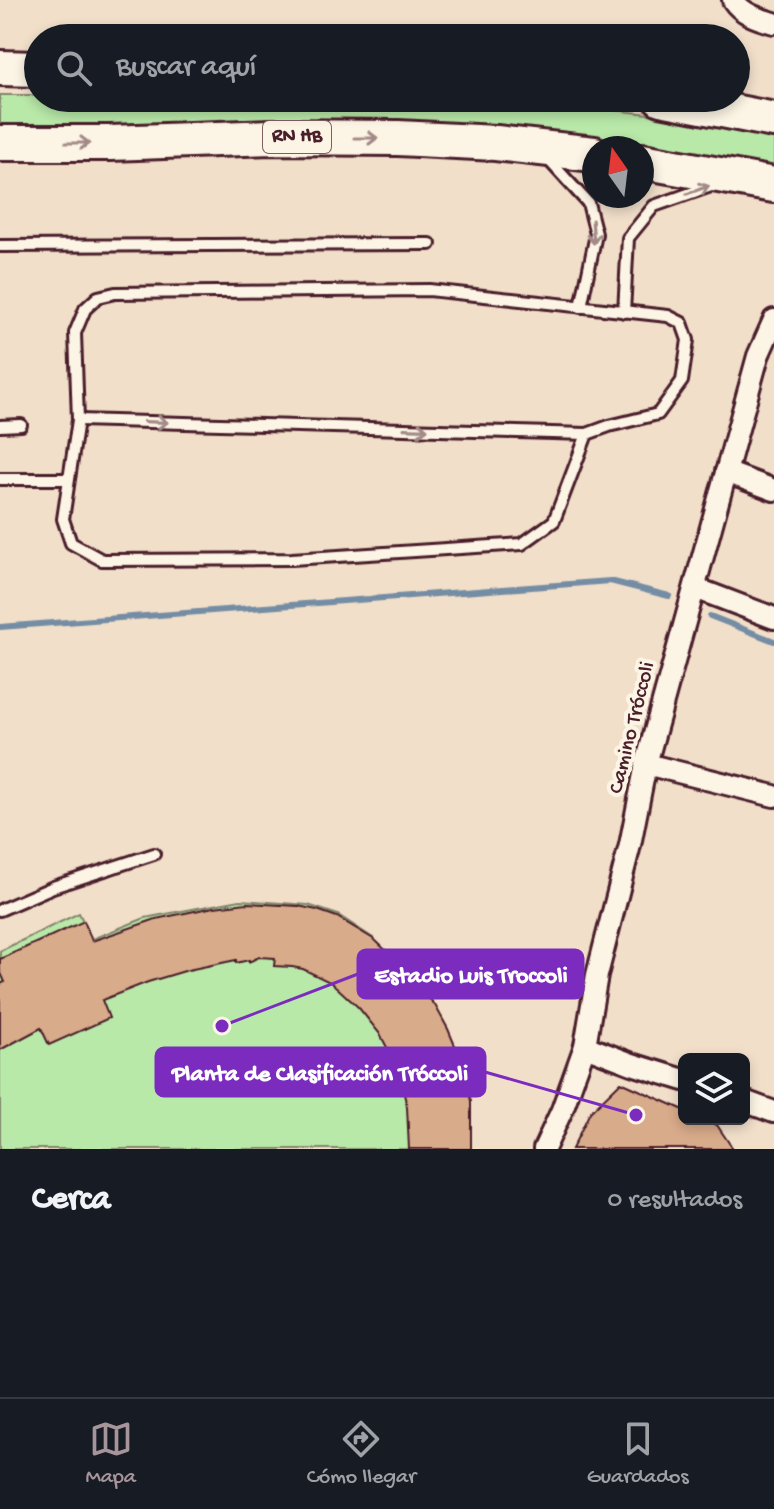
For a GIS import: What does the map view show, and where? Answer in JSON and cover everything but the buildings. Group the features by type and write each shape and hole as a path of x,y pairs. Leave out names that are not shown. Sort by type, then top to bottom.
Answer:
{"highway":[{"path":"0,68 24,69"},
{"path":"0,80 24,79"},
{"path":"733,112 774,120"},
{"name":"RN HB","path":"0,143 110,143 271,137 382,138 496,143 582,153"},
{"path":"654,163 774,185"}],"street":[{"path":"733,0 737,7 756,18 774,23"},
{"name":"Camino Tróccoli","path":"544,1149 585,1046 597,975 630,845 646,764 758,356 774,320"},
{"path":"726,472 774,490"},
{"path":"695,588 774,618"},
{"path":"646,764 774,796"},
{"path":"585,1046 678,1078"},
{"path":"750,1102 772,1105"}],"lane":[{"path":"537,147 588,203 596,234 581,307"},
{"path":"624,312 628,238 654,206 735,177"},
{"path":"0,246 430,244"},
{"path":"78,420 587,434 658,414 682,381 688,340 682,323 668,316 429,290 115,293 98,297 85,309 75,333 78,420 63,519 71,543 102,560 292,559 522,544 554,521 587,434"},
{"path":"0,426 21,425"},
{"path":"0,479 68,479"},
{"path":"0,910 53,887 154,854"}],"green space":[{"path":"0,95 24,95 24,112 631,112 674,117 774,137 774,168 654,145 654,136 586,136 486,128 0,130"},
{"path":"240,900 308,905 338,915 373,938 397,962 467,1149 0,1149 0,951 79,913 92,939 145,918"}],"waterway":[{"path":"0,627 610,581 669,596"},
{"path":"710,616 774,641"}],"place":[{"name":"Estadio Luis Troccoli","path":"222,1026"},
{"name":"Planta de Clasificación Tróccoli","path":"636,1115"}]}
